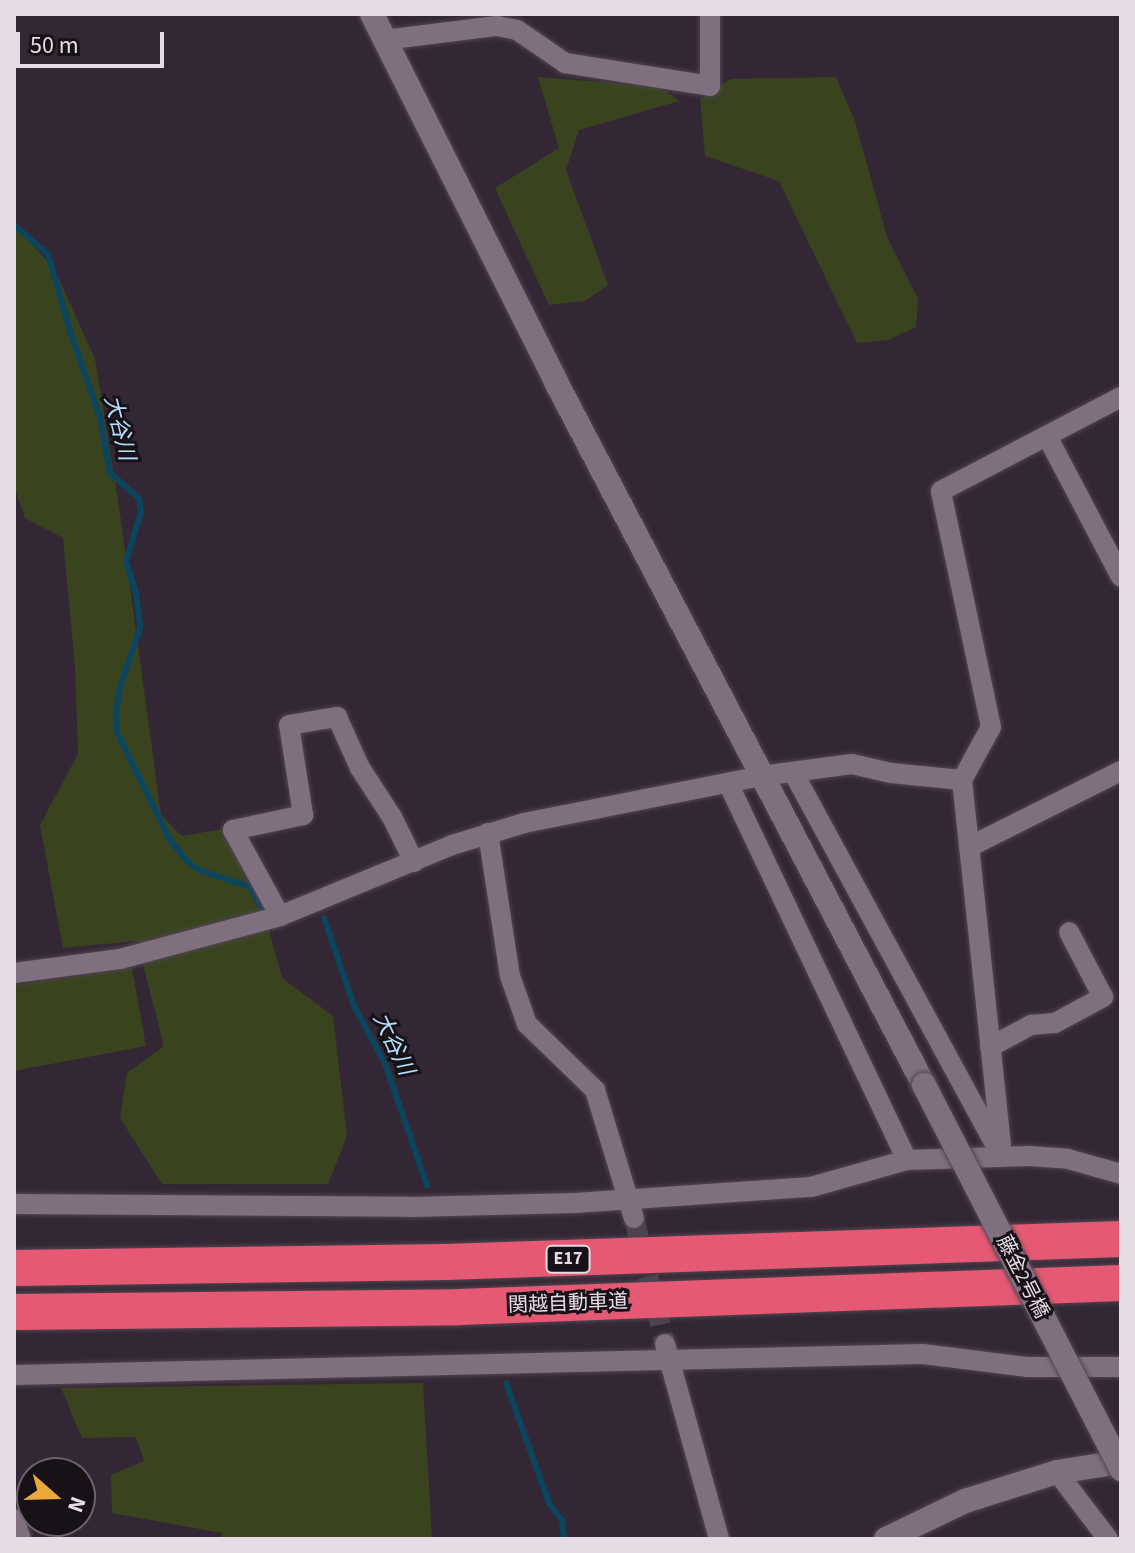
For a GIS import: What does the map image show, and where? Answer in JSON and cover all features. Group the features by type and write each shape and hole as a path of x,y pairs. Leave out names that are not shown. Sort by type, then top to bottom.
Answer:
{"highway":[{"name":"E17","path":"14,1268 446,1262 1121,1239"},
{"path":"14,1246 446,1262"},
{"name":"関越自動車道","path":"14,1312 459,1307 769,1299 1121,1283"},
{"path":"14,1335 459,1307"}],"street":[{"name":"藤金2号橋","path":"372,14 563,396 1121,1469"},
{"path":"384,40 497,26 517,30 565,63 710,86 710,14"},
{"path":"1002,1157 962,780 991,727 941,491 1121,397"},
{"path":"1047,436 1121,577"},
{"path":"280,916 233,830 303,815 289,725 337,717 360,768 392,817 414,862"},
{"path":"14,973 120,959 280,916 488,833 524,823 761,776 852,764 891,773 962,780"},
{"path":"969,847 1121,771"},
{"path":"793,772 1002,1157"},
{"path":"728,783 907,1160"},
{"path":"488,833 510,976 527,1024 595,1090 632,1209"},
{"path":"990,1047 1031,1025 1055,1023 1103,997 1069,932"},
{"path":"14,1204 632,1209 811,1187 907,1160 1002,1157 1068,1159 1121,1174"},
{"path":"667,1353 719,1539"},
{"path":"14,1375 667,1353 923,1354 1028,1367 1119,1371"},
{"path":"886,1539 965,1501 1057,1472 1121,1462"},
{"path":"1057,1472 1108,1539"},
{"path":"14,1519 21,1539"}],"green space":[{"path":"538,77 661,87 679,101 579,130 566,170 608,285 585,301 549,305 495,188 559,148"},
{"path":"836,77 855,121 887,237 918,299 916,327 888,340 857,343 779,181 705,156 700,99 731,79"},
{"path":"14,224 55,270 95,359 119,506 161,815 182,836 223,829 258,889 282,978 333,1016 347,1136 328,1184 162,1184 120,1118 127,1073 164,1046 137,941 63,948 40,825 78,754 75,666 63,538 25,518 14,486"},
{"path":"132,968 146,1046 14,1071 14,985"},
{"path":"423,1383 432,1539 222,1539 222,1533 112,1513 111,1475 144,1461 136,1437 82,1438 61,1388"}],"waterway":[{"name":"大谷川","path":"14,225 48,254 70,331 100,417 110,473 139,498 141,512 126,561 136,593 140,628 120,687 117,732 170,840 186,860 199,870 250,887 265,914"},
{"name":"大谷川","path":"324,918 354,1006 385,1063 427,1186"},
{"name":"大谷川","path":"506,1383 549,1503 562,1520 564,1539"}],"tunnel":[{"path":"634,1218 665,1344"}]}
